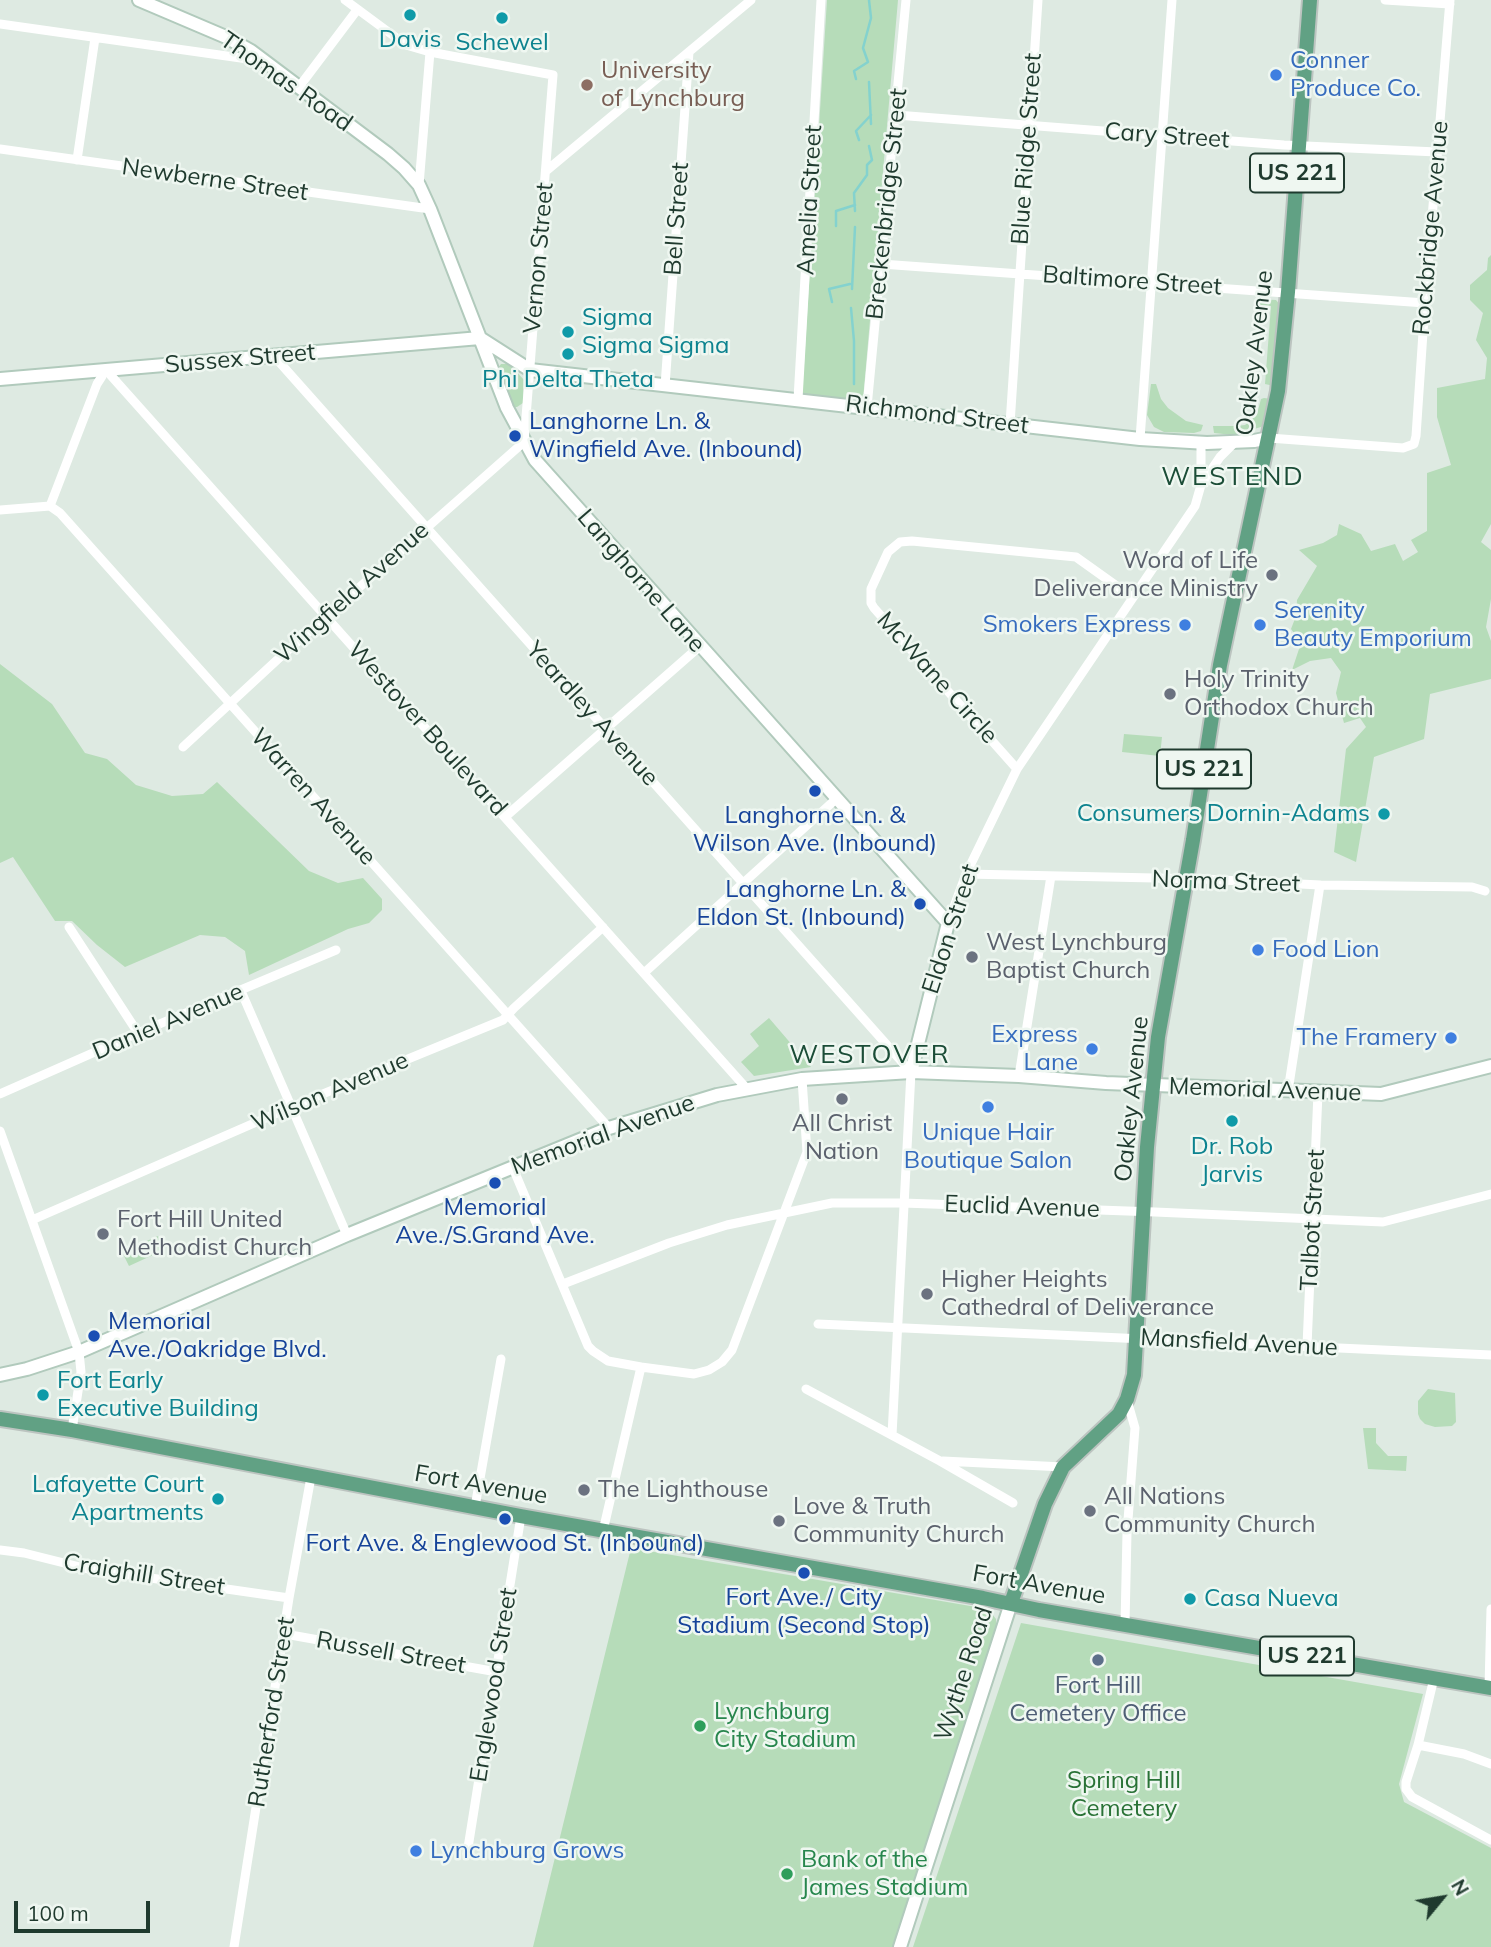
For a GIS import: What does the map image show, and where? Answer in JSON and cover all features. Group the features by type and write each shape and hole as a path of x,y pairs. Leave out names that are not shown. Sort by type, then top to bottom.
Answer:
{"main road":[{"name":"Oakley Avenue","path":"1127,1399 1134,1375 1138,1338 1152,1086 1158,1037 1220,665 1279,383 1310,0"},
{"name":"Wythe Road","path":"1011,1603 1045,1504 1063,1467 1107,1428 1127,1399"},
{"name":"Fort Avenue","path":"0,1419 72,1430 603,1531 1490,1688"}],"street":[{"name":"Thomas Road","path":"139,0 226,37 264,61 388,154 419,185"},
{"path":"345,0 406,46 430,52 419,185"},
{"path":"546,171 751,0"},
{"name":"Amelia Street","path":"798,399 821,0"},
{"name":"Breckenbridge Street","path":"867,407 906,0"},
{"name":"Blue Ridge Street","path":"1010,424 1038,0"},
{"path":"1140,439 1172,0"},
{"path":"1384,0 1450,2"},
{"name":"Rockbridge Avenue","path":"1403,448 1413,444 1416,436 1424,303 1450,2"},
{"path":"299,87 358,10"},
{"path":"0,24 264,61"},
{"path":"77,160 96,38"},
{"name":"Vernon Street","path":"430,52 553,75 524,442"},
{"name":"Bell Street","path":"665,386 689,52"},
{"name":"Cary Street","path":"896,116 1163,136 1437,152"},
{"name":"Newberne Street","path":"0,149 430,209"},
{"name":"Langhorne Lane","path":"419,185 507,408 535,460 948,923"},
{"name":"Baltimore Street","path":"881,264 1424,303"},
{"name":"Richmond Street","path":"481,338 530,370 1140,439 1201,443 1269,438 1403,448"},
{"name":"Sussex Street","path":"0,379 481,338"},
{"name":"Yeardley Avenue","path":"274,355 911,1072"},
{"path":"0,510 50,506 97,384 106,370"},
{"name":"Westover Boulevard","path":"106,370 747,1089"},
{"name":"Eldon Street","path":"1201,485 1220,457 1236,441"},
{"name":"Wingfield Avenue","path":"183,747 229,703 524,442"},
{"name":"Eldon Street","path":"892,1435 911,1072 948,923 966,874 1017,769 1195,506 1201,485 1201,443"},
{"name":"Warren Avenue","path":"50,506 60,513 609,1128"},
{"name":"McWane Circle","path":"1017,769 871,603 871,589 888,552 900,542 912,541 1076,557 1132,597"},
{"path":"505,817 699,647"},
{"path":"644,972 836,799"},
{"name":"Norma Street","path":"966,874 1320,886 1472,887 1485,891"},
{"path":"1019,1076 1051,876"},
{"path":"1288,1091 1320,886"},
{"path":"69,927 138,1032"},
{"name":"Wilson Avenue","path":"32,1220 291,1107 503,1020 603,927"},
{"name":"Daniel Avenue","path":"0,1094 138,1032 336,950"},
{"path":"241,991 347,1235"},
{"name":"Memorial Avenue","path":"0,1375 79,1352 347,1235 609,1128 672,1107 747,1089 802,1079 911,1072 1019,1076 1152,1086 1381,1094 1491,1066"},
{"path":"513,1168 588,1346 608,1361 694,1374 709,1370 722,1362 732,1350 807,1152 802,1079"},
{"name":"Talbot Street","path":"1307,1346 1318,1093"},
{"path":"0,1131 79,1352 80,1372 72,1430"},
{"name":"Euclid Avenue","path":"563,1284 727,1224 832,1203 1144,1211 1383,1222 1491,1194"},
{"name":"Mansfield Avenue","path":"818,1324 1491,1355"},
{"path":"475,1507 500,1359"},
{"path":"603,1531 640,1367"},
{"path":"806,1389 1013,1503"},
{"name":"Oakley Avenue","path":"1125,1624 1134,1421 1127,1399"},
{"path":"940,1461 1063,1467"},
{"name":"Rutherford Street","path":"234,1947 289,1598 311,1477"},
{"name":"Englewood Street","path":"467,1854 522,1516"},
{"name":"Craighill Street","path":"0,1550 24,1553 88,1569 289,1598"},
{"name":"Wythe Road","path":"900,1947 1011,1603"},
{"path":"1490,1688 1491,1609"},
{"name":"Russell Street","path":"285,1634 497,1672"},
{"path":"1434,1678 1406,1782 1408,1792 1491,1840"},
{"path":"1418,1745 1464,1754 1491,1764"}],"green space":[{"path":"827,0 898,0 863,400 802,396"},
{"path":"1491,255 1491,524 1481,542 1491,550 1491,599 1486,627 1491,641 1491,679 1430,694 1424,739 1374,757 1356,862 1334,852 1346,749 1366,727 1360,718 1344,723 1336,693 1341,672 1331,658 1310,661 1292,670 1301,643 1291,629 1296,616 1297,600 1317,566 1299,550 1323,543 1337,535 1339,524 1361,534 1371,551 1395,544 1403,561 1418,552 1411,540 1427,531 1427,473 1451,465 1437,417 1437,388 1485,379 1487,358 1476,340 1483,313 1470,300 1470,285 1487,270 1488,258"},
{"path":"1257,299 1276,300 1281,306 1274,386 1265,384 1271,306 1259,305"},
{"path":"501,364 513,368 524,380 523,403 517,407 513,407 498,368"},
{"path":"1151,384 1156,384 1161,399 1168,408 1186,421 1203,425 1201,431 1164,432 1154,427 1147,415"},
{"path":"1261,399 1272,399 1265,424 1261,427 1233,435 1214,433 1213,426 1245,425 1257,414"},
{"path":"0,664 52,704 85,753 107,759 136,785 172,796 203,794 217,782 309,871 338,883 363,878 382,899 382,910 369,923 348,929 249,975 245,951 225,937 200,935 125,967 72,921 55,921 13,857 0,863"},
{"path":"1124,734 1162,737 1160,756 1122,752"},
{"path":"769,1018 811,1067 754,1076 741,1062 759,1046 750,1034"},
{"path":"158,1236 164,1250 129,1266 122,1252"},
{"path":"1428,1389 1455,1393 1456,1422 1452,1426 1435,1427 1420,1419 1418,1401"},
{"path":"1363,1428 1376,1428 1376,1443 1388,1456 1407,1456 1406,1471 1368,1469"},
{"path":"631,1548 988,1609 996,1619 997,1632 894,1947 533,1947"},
{"name":"Spring Hill Cemetery","path":"1021,1623 1423,1694 1399,1784 1404,1802 1491,1848 1491,1947 913,1947"}],"waterway":[{"path":"856,79 854,71 868,62 863,48 871,18 869,0"},
{"path":"869,82 871,124"},
{"path":"859,140 856,131 871,115"},
{"path":"855,211 854,193 867,175 867,165 872,160 869,146"},
{"path":"836,226 836,211 855,205"},
{"path":"852,289 855,227"},
{"path":"832,302 829,289 850,284"},
{"path":"851,308 854,384"}],"place":[{"name":"Davis","path":"410,15"},
{"name":"Schewel","path":"502,18"},
{"name":"Conner Produce Co.","path":"1276,75"},
{"name":"University of Lynchburg","path":"587,85"},
{"name":"Sigma Sigma Sigma","path":"568,332"},
{"name":"Phi Delta Theta","path":"568,354"},
{"name":"Langhorne Ln. & Wingfield Ave. (Inbound)","path":"515,436"},
{"name":"Word of Life Deliverance Ministry","path":"1272,575"},
{"name":"Smokers Express","path":"1185,625"},
{"name":"Serenity Beauty Emporium","path":"1260,625"},
{"name":"Holy Trinity Orthodox Church","path":"1170,694"},
{"name":"Langhorne Ln. & Wilson Ave. (Inbound)","path":"815,791"},
{"name":"Consumers Dornin-Adams","path":"1384,814"},
{"name":"Langhorne Ln. & Eldon St. (Inbound)","path":"920,904"},
{"name":"Food Lion","path":"1258,950"},
{"name":"West Lynchburg Baptist Church","path":"972,957"},
{"name":"The Framery","path":"1451,1038"},
{"name":"Express Lane","path":"1092,1049"},
{"name":"All Christ Nation","path":"842,1099"},
{"name":"Unique Hair Boutique Salon","path":"988,1107"},
{"name":"Dr. Rob Jarvis","path":"1232,1121"},
{"name":"Memorial Ave./S.Grand Ave.","path":"495,1183"},
{"name":"Fort Hill United Methodist Church","path":"103,1234"},
{"name":"Higher Heights Cathedral of Deliverance","path":"927,1294"},
{"name":"Memorial Ave./Oakridge Blvd.","path":"94,1336"},
{"name":"Fort Early Executive Building","path":"43,1395"},
{"name":"The Lighthouse","path":"584,1490"},
{"name":"Lafayette Court Apartments","path":"218,1499"},
{"name":"All Nations Community Church","path":"1090,1511"},
{"name":"Fort Ave. & Englewood St. (Inbound)","path":"505,1519"},
{"name":"Love & Truth Community Church","path":"779,1521"},
{"name":"Fort Ave./ City Stadium (Second Stop)","path":"804,1573"},
{"name":"Casa Nueva","path":"1190,1599"},
{"name":"Fort Hill Cemetery Office","path":"1098,1660"},
{"name":"Lynchburg City Stadium","path":"700,1726"},
{"name":"Lynchburg Grows","path":"416,1851"},
{"name":"Bank of the James Stadium","path":"787,1874"}],"district":[{"name":"WESTEND","path":"1233,477"},
{"name":"WESTOVER","path":"870,1055"}]}
